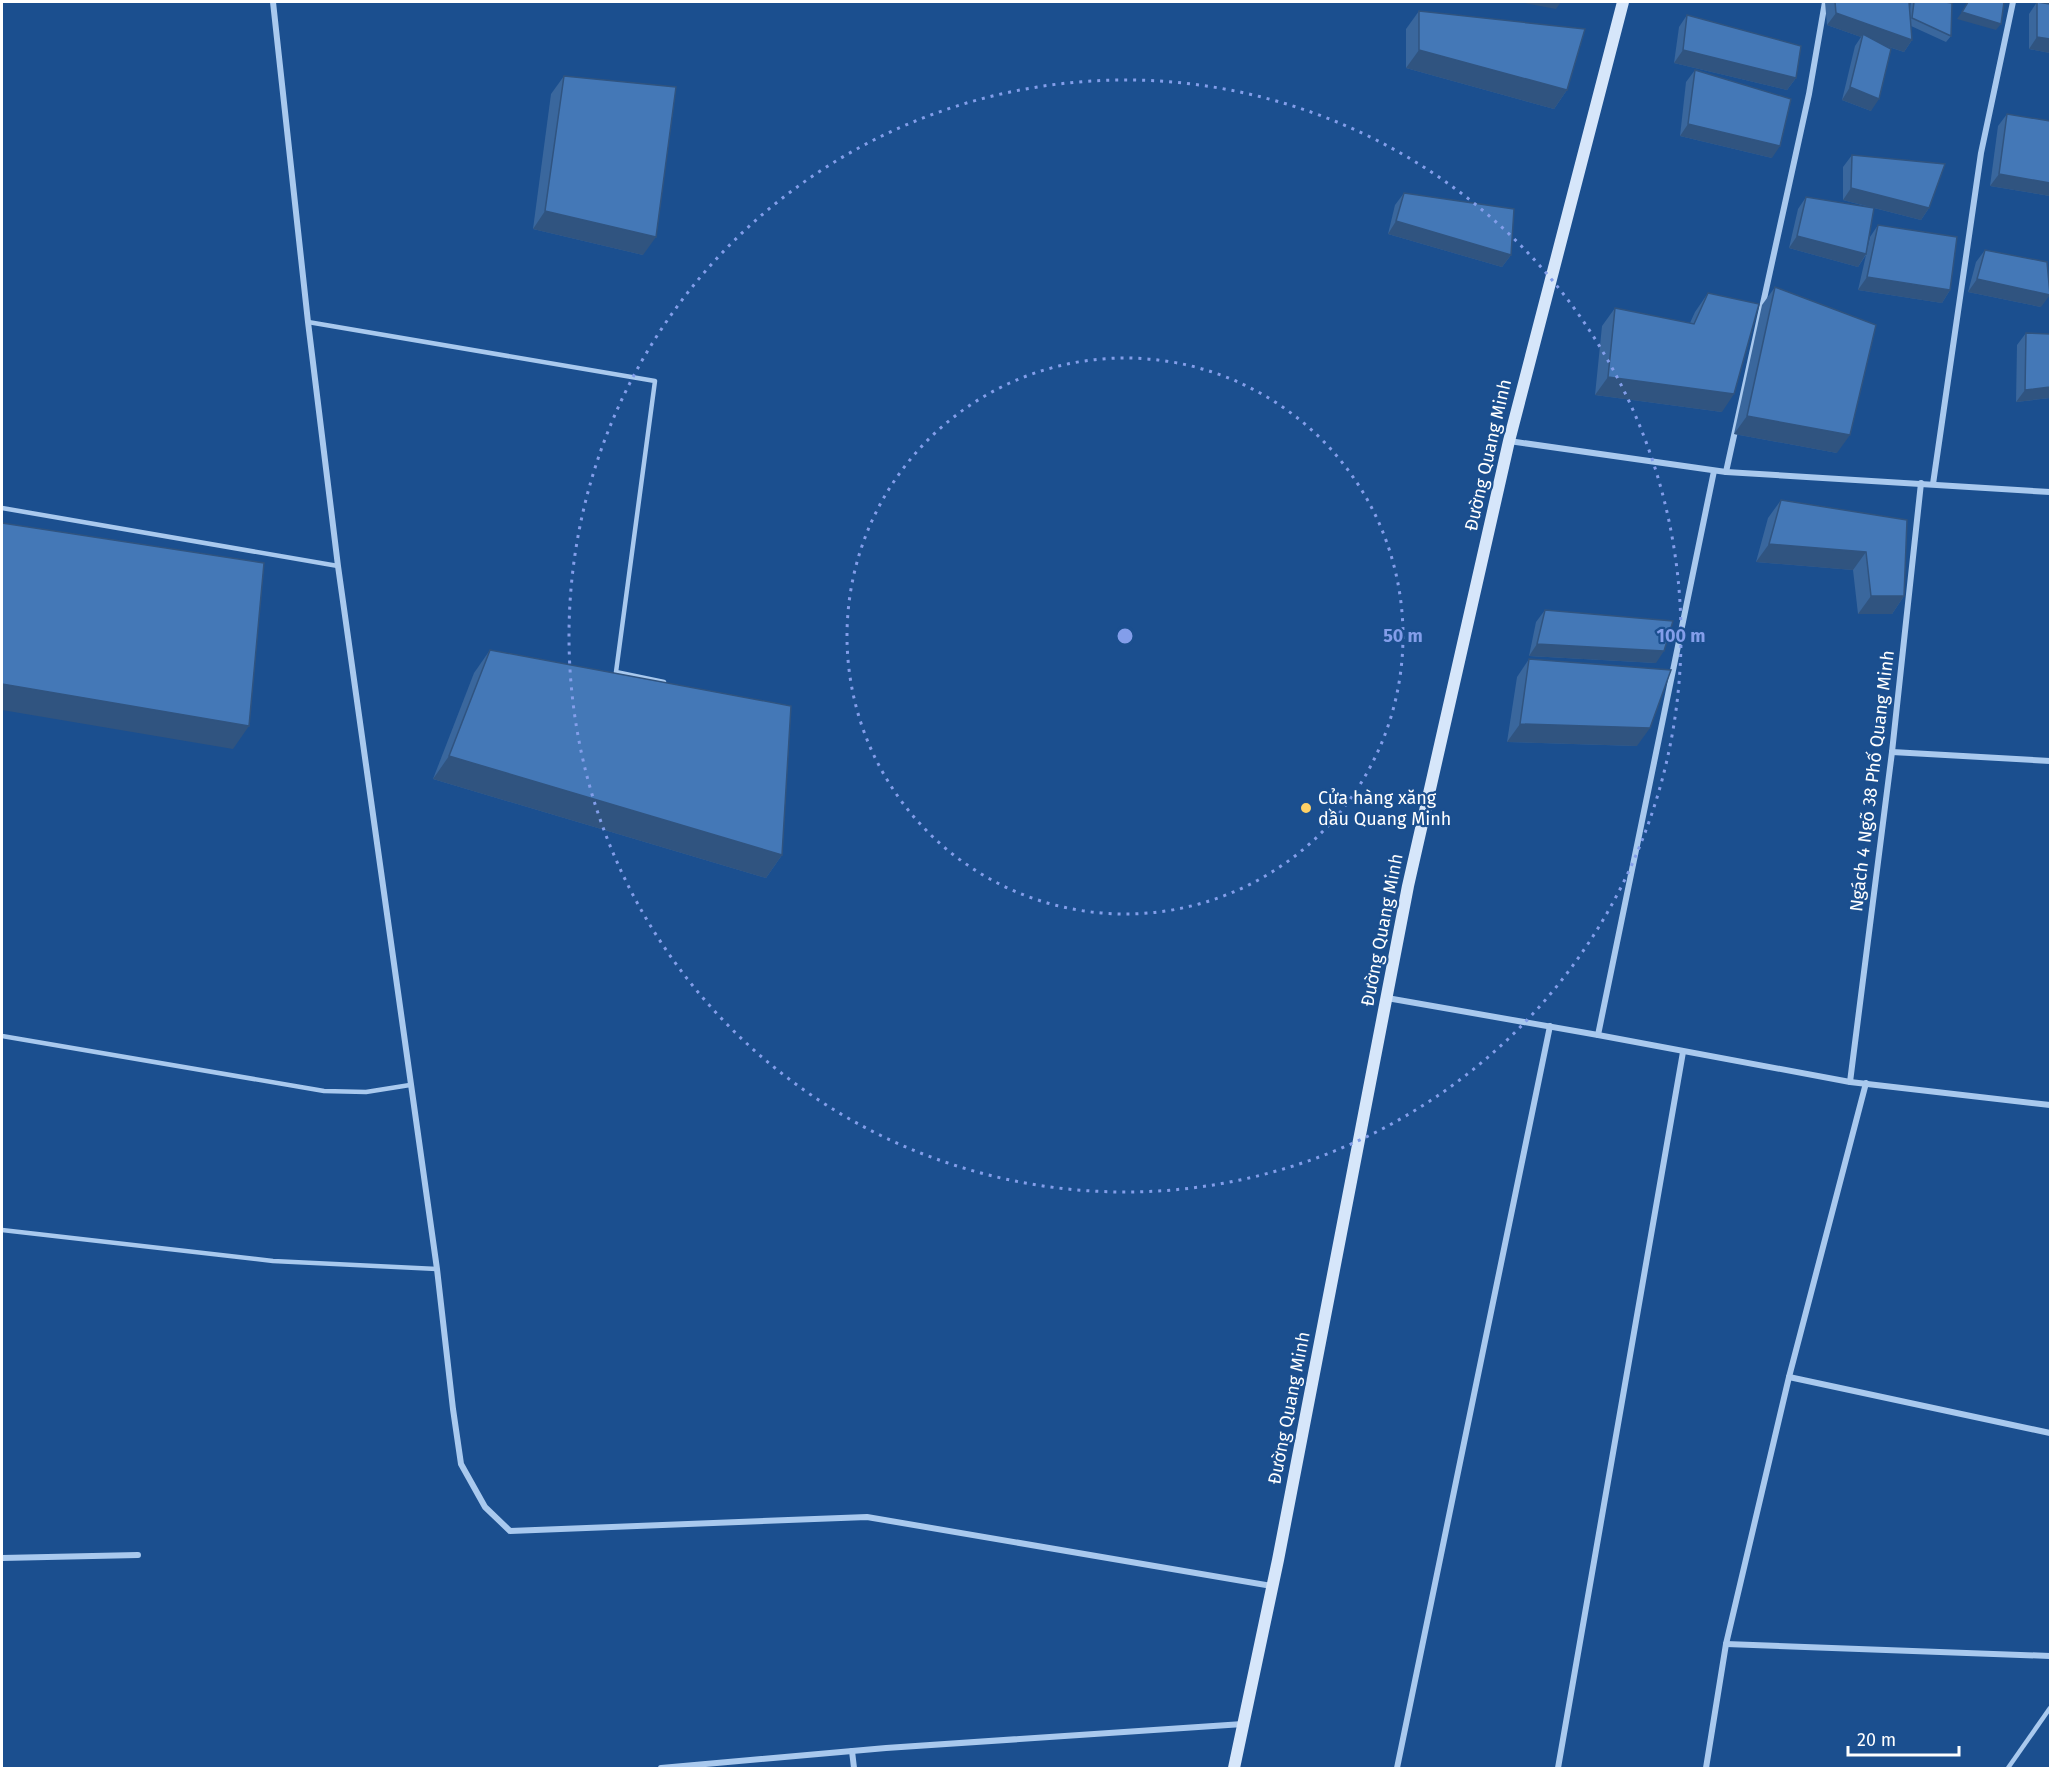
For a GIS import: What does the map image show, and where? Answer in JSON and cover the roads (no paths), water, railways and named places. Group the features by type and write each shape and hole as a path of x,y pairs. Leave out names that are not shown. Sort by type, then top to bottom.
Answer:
{"street":[{"path":"273,2 308,322 338,566 437,1269 461,1464 485,1507 510,1531 867,1517 1273,1586"},
{"name":"Đường Quang Minh","path":"1234,1768 1273,1586 1408,886 1509,441 1623,2"},
{"path":"1726,472 1809,94 1825,2"},
{"path":"1933,484 1982,153 2013,2"},
{"path":"1509,441 1714,471 2050,492"},
{"path":"1598,1035 1714,471"},
{"name":"Ngách 4 Ngõ 38 Phố Quang Minh","path":"1850,1082 1892,752 1921,483"},
{"path":"1892,752 2050,761"},
{"path":"1386,998 1850,1082 2050,1105"},
{"path":"1397,1768 1550,1026"},
{"path":"1558,1768 1683,1052"},
{"path":"1706,1768 1726,1644 1789,1377 1866,1083"},
{"path":"1789,1377 2050,1433"},
{"path":"2,1558 138,1555"},
{"path":"1726,1644 2050,1656"},
{"path":"661,1768 852,1751 1243,1724"},
{"path":"852,1751 854,1768"}],"lane":[{"path":"308,322 655,381 616,672 672,684"},
{"path":"2,508 338,566"},
{"path":"2,1036 324,1091 366,1092 410,1085"},
{"path":"2,1230 273,1262 437,1269"},
{"path":"2008,1768 2050,1708"}],"place":[{"name":"Cửa hàng xăng dầu Quang Minh","path":"1306,808"}]}
